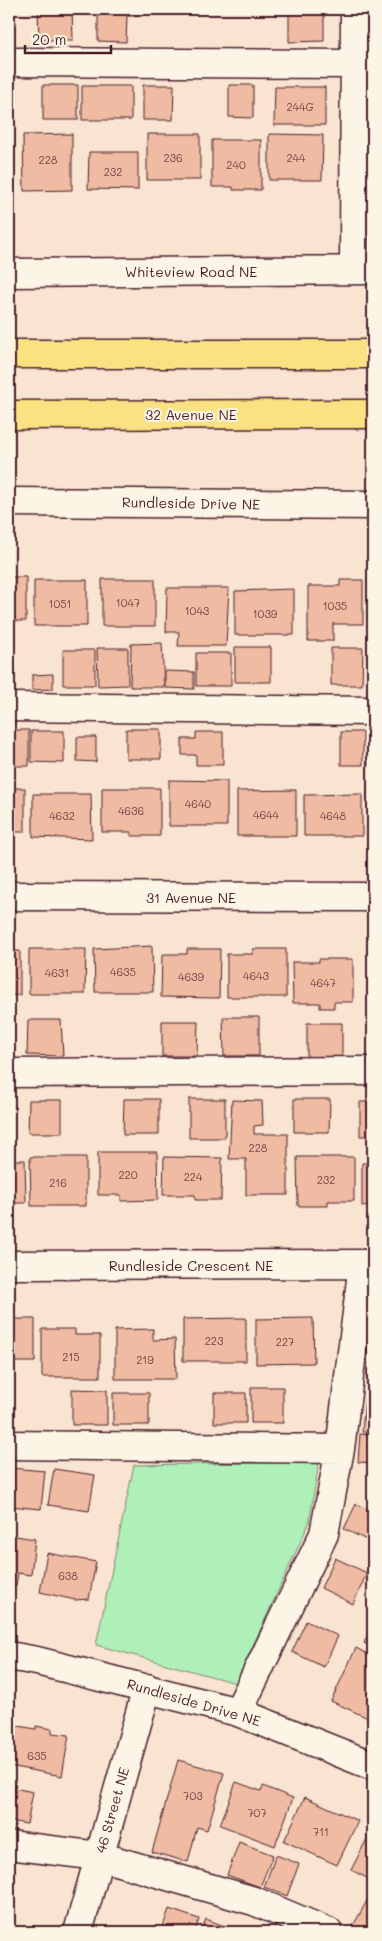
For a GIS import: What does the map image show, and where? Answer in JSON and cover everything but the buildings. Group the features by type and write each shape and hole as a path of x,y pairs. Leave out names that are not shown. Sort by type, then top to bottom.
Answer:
{"main road":[{"path":"9,354 373,354"},
{"name":"32 Avenue NE","path":"9,414 373,414"}],"street":[{"path":"355,9 355,64 364,270"},
{"path":"9,62 355,64"},
{"name":"Whiteview Road NE","path":"9,273 364,270"},
{"name":"Rundleside Drive NE","path":"9,502 373,505"},
{"path":"9,707 373,710"},
{"name":"31 Avenue NE","path":"9,896 373,897"},
{"path":"373,897 373,910"},
{"path":"9,1073 373,1071"},
{"path":"238,1712 324,1534 340,1449 368,1264"},
{"name":"Rundleside Crescent NE","path":"9,1265 368,1264"},
{"path":"9,1445 340,1449"},
{"name":"Rundleside Drive NE","path":"9,1656 37,1661 238,1712 373,1766"},
{"name":"46 Street NE","path":"78,1932 147,1688"},
{"path":"9,1845 99,1856 254,1902 328,1932"}],"green space":[{"path":"319,1462 309,1523 236,1683 96,1645 134,1465"}]}
